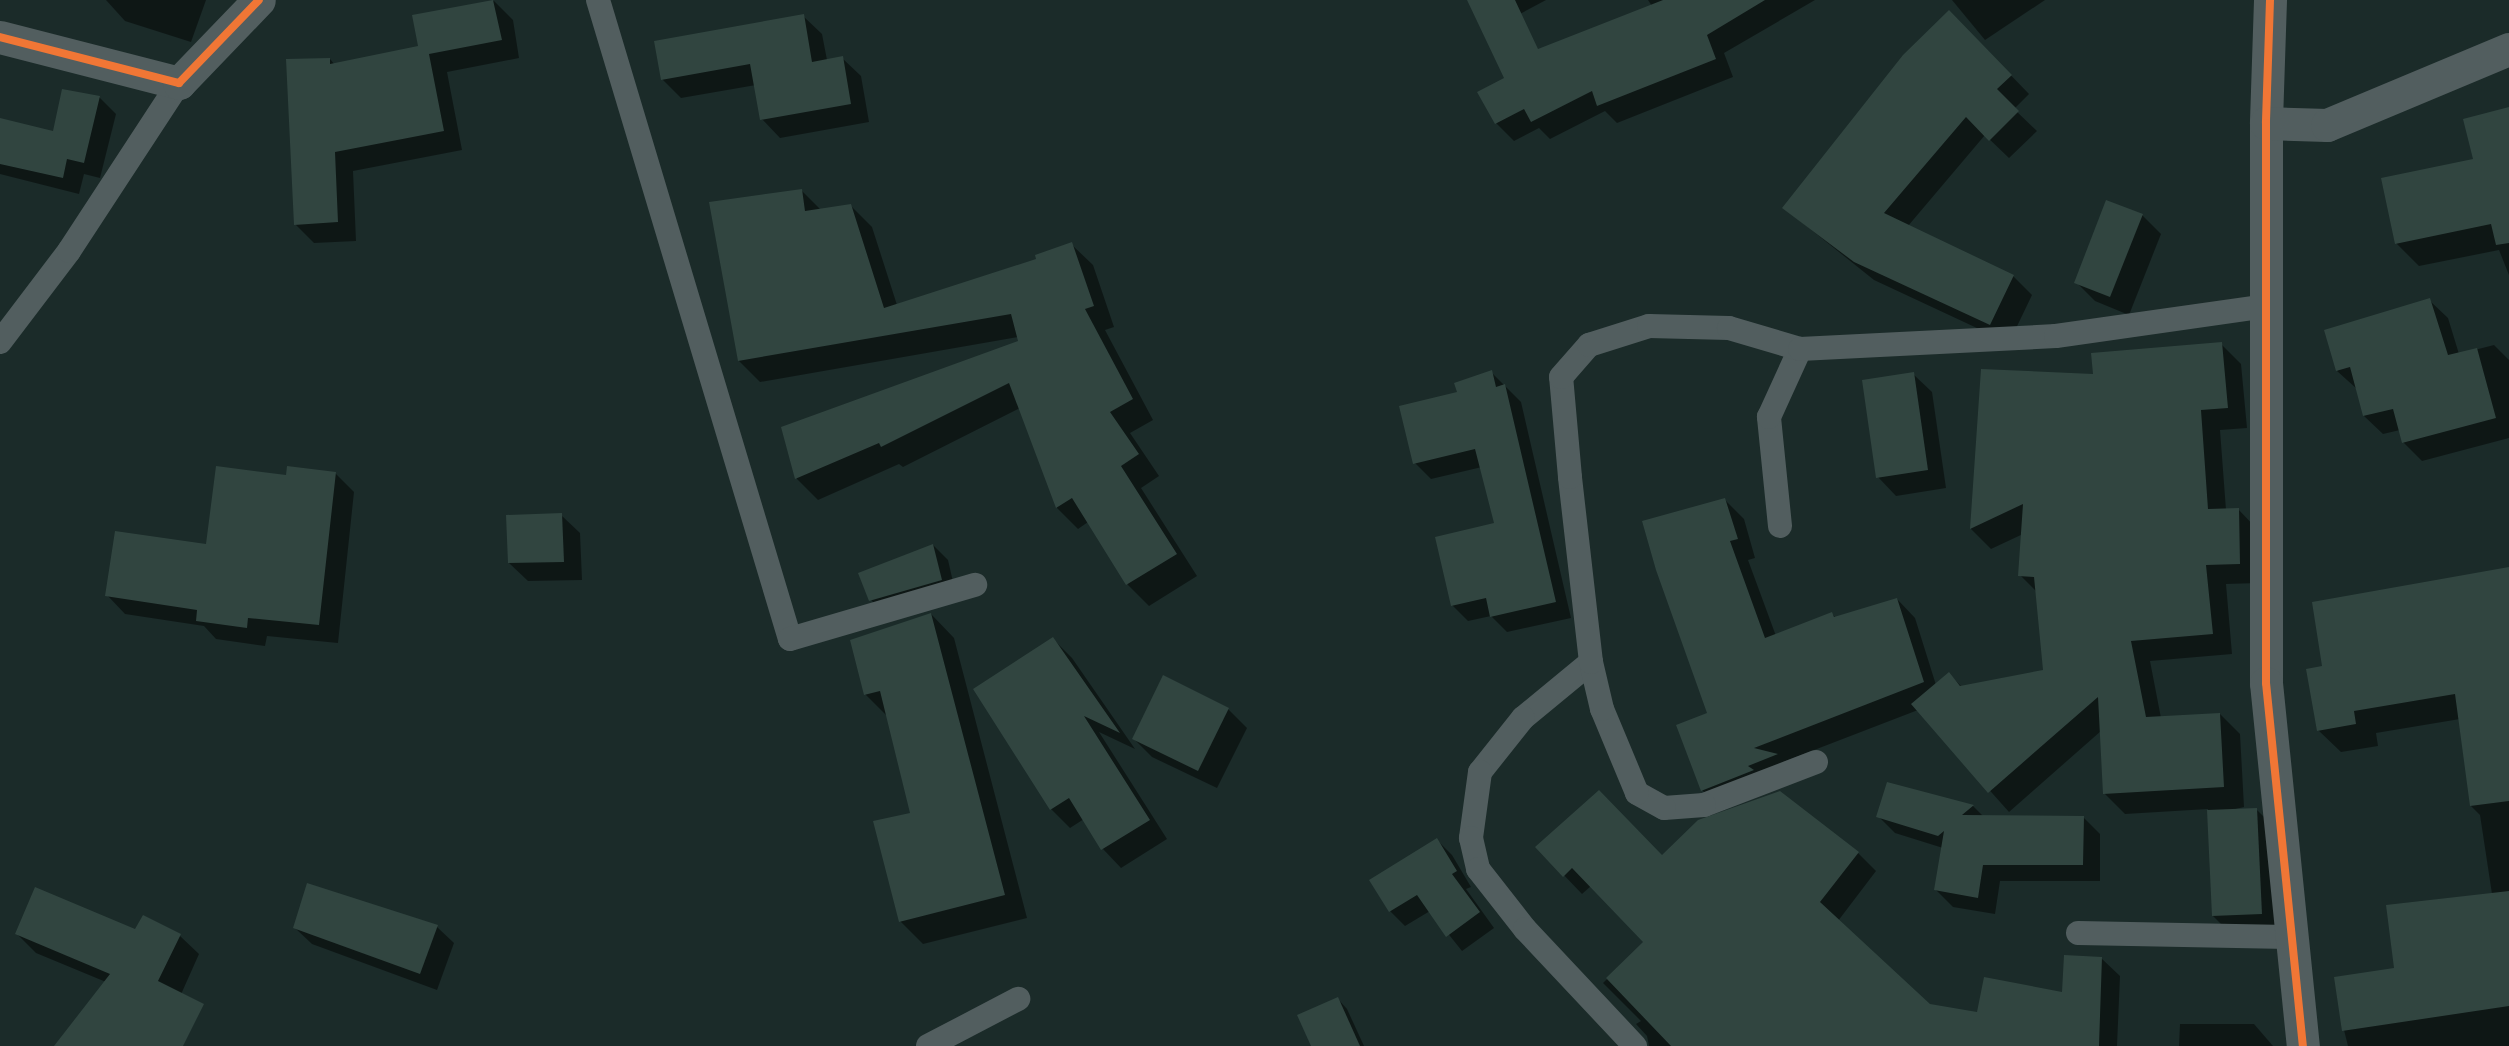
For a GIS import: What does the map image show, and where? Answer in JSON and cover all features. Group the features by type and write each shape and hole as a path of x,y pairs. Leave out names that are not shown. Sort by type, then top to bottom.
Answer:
{"street":[{"path":"0,37 178,83 259,0"},
{"path":"2270,0 2266,123 2266,683 2304,1046"},
{"path":"2266,123 2327,125 2509,49"}],"lane":[{"path":"598,0 790,639 975,585"},
{"path":"0,342 69,251 178,83"},
{"path":"1816,762 1704,805 1664,808 1637,793 1602,709 1591,662 1561,377 1589,345 1650,326 1729,328 1800,350 2056,336 2266,306"},
{"path":"1780,526 1769,417 1800,350"},
{"path":"1591,662 1523,718 1480,772 1471,838 1478,868 1525,929 1635,1046"},
{"path":"2078,933 2291,937"},
{"path":"928,1046 1018,999"}],"building":[{"path":"493,0 502,40 429,54 444,131 335,152 338,222 294,225 286,59 330,58 330,64 418,46 412,15"},
{"path":"1467,0 1515,0 1538,49 1663,0 1765,0 1707,35 1716,59 1597,106 1592,91 1531,122 1524,109 1495,124 1477,92 1504,78"},
{"path":"1949,10 2012,75 1997,89 2019,111 1989,141 1966,117 1884,213 2014,275 1990,325 1854,262 1782,208 1903,55"},
{"path":"804,14 812,62 843,56 851,104 760,120 750,64 661,80 654,41"},
{"path":"62,89 100,96 84,163 67,159 63,178 0,164 0,118 53,131"},
{"path":"2509,107 2509,243 2496,245 2491,224 2395,244 2381,178 2473,159 2463,119"},
{"path":"802,189 805,211 851,204 884,308 1036,259 1035,255 1072,242 1094,306 1085,309 1133,399 1110,412 1139,454 1121,466 1177,554 1126,585 1072,498 1056,508 1009,383 881,447 879,443 795,479 781,427 1018,341 1011,314 738,361 709,202"},
{"path":"2106,200 2143,214 2110,297 2074,283"},
{"path":"2430,298 2448,355 2477,348 2496,418 2402,443 2393,409 2363,416 2350,367 2336,371 2324,330"},
{"path":"2222,342 2228,408 2201,410 2208,509 2239,508 2240,564 2206,565 2213,634 2131,641 2146,717 2220,713 2224,787 2103,794 2098,697 1988,793 1911,704 1949,672 1960,686 2043,670 2034,577 2018,576 2023,504 1970,529 1981,369 2093,374 2091,353"},
{"path":"1492,370 1496,387 1505,384 1556,602 1490,617 1486,598 1451,606 1435,537 1494,523 1475,449 1413,464 1399,406 1457,392 1454,383"},
{"path":"1914,372 1928,470 1876,478 1862,380"},
{"path":"216,466 286,475 287,466 336,472 319,625 248,618 247,628 196,621 197,610 105,596 115,531 206,544"},
{"path":"1725,498 1738,539 1730,541 1765,638 1832,612 1834,617 1897,598 1924,682 1754,748 1778,754 1748,766 1754,770 1701,791 1676,725 1707,713 1656,570 1642,521"},
{"path":"562,513 564,562 508,563 506,515"},
{"path":"933,544 942,580 869,601 858,573"},
{"path":"2509,567 2509,801 2470,806 2455,694 2354,711 2356,724 2317,731 2306,669 2322,666 2312,602"},
{"path":"931,613 1005,895 899,922 873,821 910,813 880,691 864,695 850,640"},
{"path":"1053,637 1120,733 1084,716 1150,820 1101,850 1069,798 1050,810 973,689"},
{"path":"1163,675 1229,708 1198,771 1132,739"},
{"path":"1887,782 1974,805 1962,815 2084,816 2083,865 1983,865 1978,898 1934,890 1944,831 1938,836 1876,817"},
{"path":"1599,790 1662,855 1698,820 1780,791 1859,852 1820,902 1930,1004 1977,1012 1984,977 2062,992 2064,955 2102,957 2099,1046 1671,1046 1606,978 1643,942 1572,868 1563,877 1535,847"},
{"path":"2257,808 2262,914 2212,916 2207,810"},
{"path":"1437,838 1457,871 1452,874 1480,912 1446,937 1417,895 1389,912 1369,880"},
{"path":"307,883 438,925 420,974 293,928"},
{"path":"35,887 135,929 143,915 181,934 158,981 204,1004 183,1046 54,1046 110,974 15,934"},
{"path":"2509,891 2509,1006 2342,1031 2334,977 2394,968 2386,905"},
{"path":"1338,997 1360,1046 1311,1046 1297,1015"}],"cycle path":[{"path":"0,37 179,83 259,0"},
{"path":"2270,0 2266,123 2266,683 2303,1046"}]}
